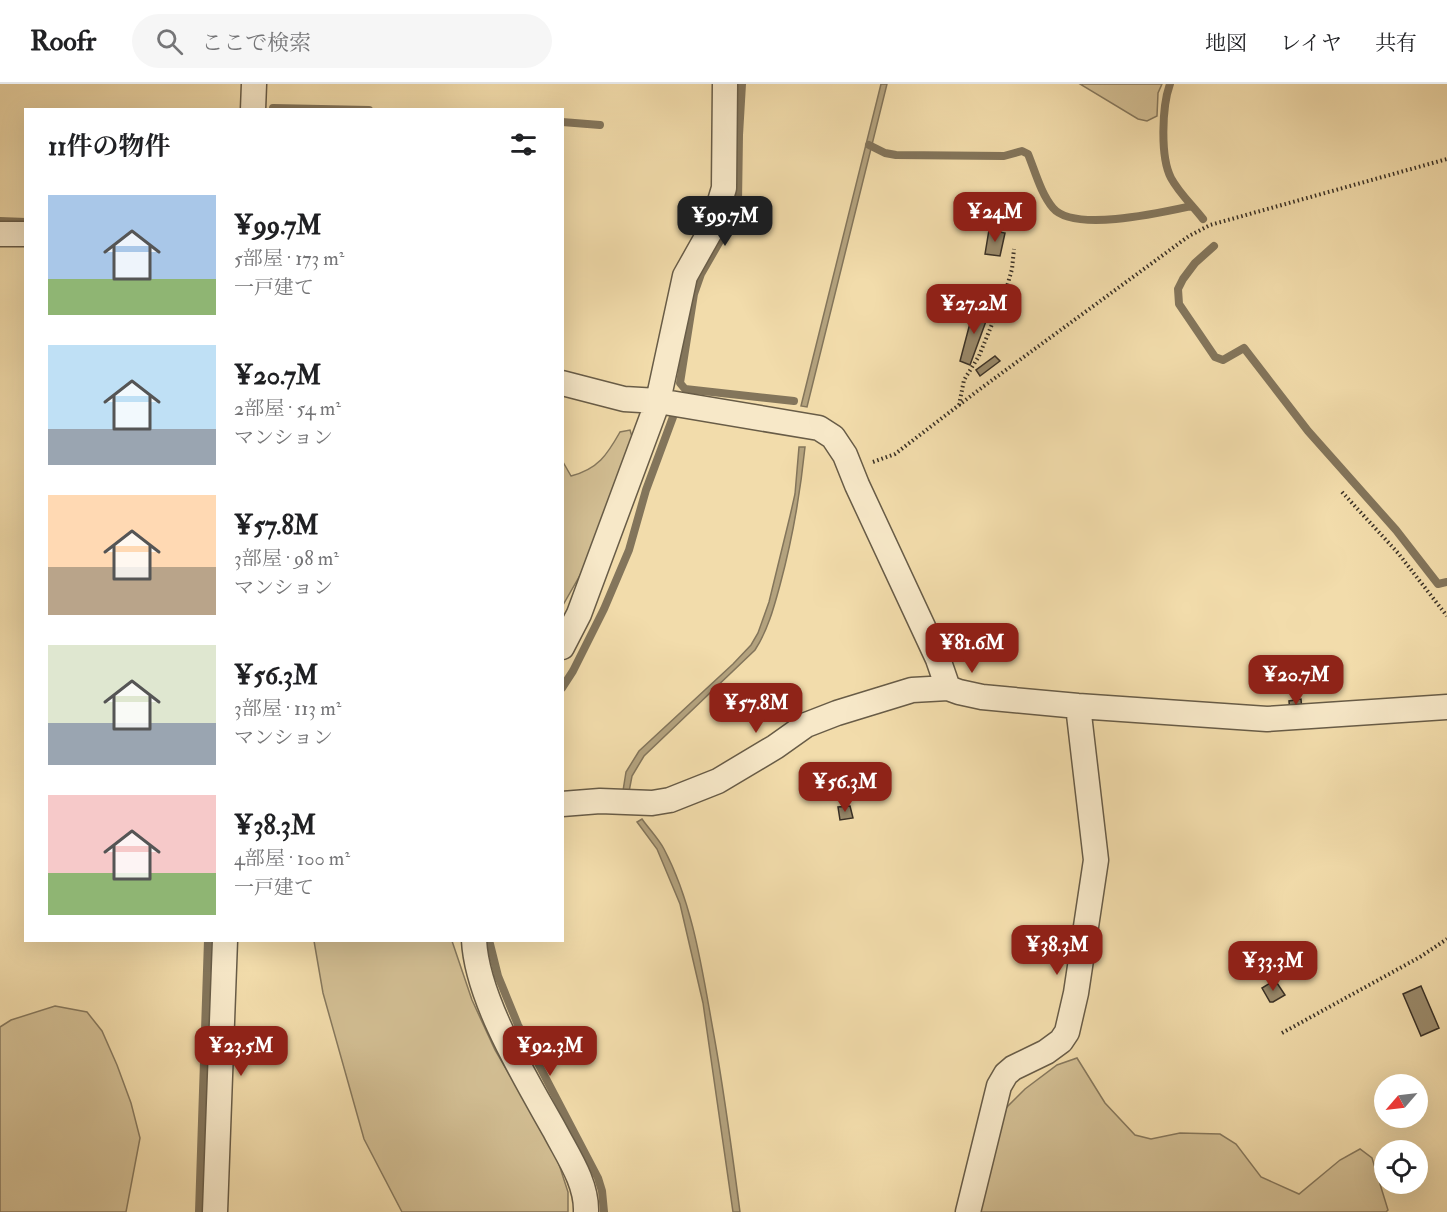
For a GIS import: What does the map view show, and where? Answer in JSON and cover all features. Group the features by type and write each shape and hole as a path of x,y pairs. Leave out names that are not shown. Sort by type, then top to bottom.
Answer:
{"street":[{"path":"253,108 254,84"},
{"path":"564,643 579,614 658,401 685,276 712,228 724,188 725,84"},
{"path":"0,234 24,234"},
{"path":"564,384 624,399 658,401 819,428 833,437 845,455 938,659 948,688"},
{"path":"564,804 600,801 652,803 670,800 718,781 775,747 806,725 912,690 948,688 982,697 1267,719 1447,707"},
{"path":"968,1212 999,1086 1006,1074 1013,1068 1046,1052 1061,1041 1067,1032 1076,993 1096,860 1078,706"},
{"path":"215,1212 225,942"},
{"path":"474,942 479,971 489,1001 514,1056 573,1165 584,1192 585,1212"}],"path":[{"path":"849,466 895,454 958,405 1189,236 1210,225 1447,159"},
{"path":"958,405 964,380 979,356 1006,290 1012,269 1014,249"},
{"path":"1341,492 1398,553 1447,616"},
{"path":"1282,1033 1420,957 1447,939"}],"shaded area":[{"path":"881,84 887,84 807,407 801,406"},
{"path":"1080,84 1162,84 1158,93 1157,116 1147,121 1138,119"},
{"path":"630,430 633,440 587,563 564,603 564,464 571,476 588,469 601,460 620,432"},
{"path":"799,447 805,447 789,550 764,634 755,650 644,756 632,776 628,797 622,797 626,772 639,751 733,664 751,645 758,633 769,602 795,494"},
{"path":"642,819 662,845 674,870 695,937 721,1075 740,1212 733,1212 703,1003 680,904 657,849 637,822"},
{"path":"314,942 452,942 472,1000 495,1050 555,1152 568,1192 568,1212 402,1212 364,1139 323,993"},
{"path":"55,1006 87,1012 102,1031 131,1103 140,1138 126,1212 0,1212 0,1027 11,1020"},
{"path":"1077,1058 1105,1103 1135,1135 1151,1139 1180,1133 1220,1134 1236,1144 1261,1177 1299,1194 1340,1160 1360,1149 1372,1158 1374,1194 1383,1194 1388,1210 1386,1212 980,1212 1005,1109 1025,1089 1057,1065"}],"building":[{"path":"989,230 1005,233 1000,256 985,254"},
{"path":"974,308 989,313 970,365 960,361"},
{"path":"995,356 1000,361 980,376 976,370"},
{"path":"1301,699 1302,711 1290,713 1289,701"},
{"path":"850,806 853,818 840,820 838,807"},
{"path":"1275,980 1285,995 1270,1002 1262,988"},
{"path":"1421,986 1439,1028 1421,1036 1403,994"}],"waterway":[{"path":"742,84 738,202 720,241 701,274 694,294 680,383 685,389 794,401"},
{"path":"1170,84 1165,105 1163,131 1167,169 1178,189 1203,219"},
{"path":"564,122 600,125"},
{"path":"869,145 885,153 896,155 1004,156 1022,151 1028,154 1042,189 1053,208 1064,215 1080,219 1120,219 1192,206"},
{"path":"0,221 24,222"},
{"path":"1214,246 1195,263 1178,289 1179,304 1215,357 1223,360 1244,348 1308,431 1396,530 1438,584 1447,582"},
{"path":"564,685 604,609 629,550 646,490 673,417"},
{"path":"199,1212 208,942"},
{"path":"490,942 498,976 518,1025 598,1178 604,1212"}]}
